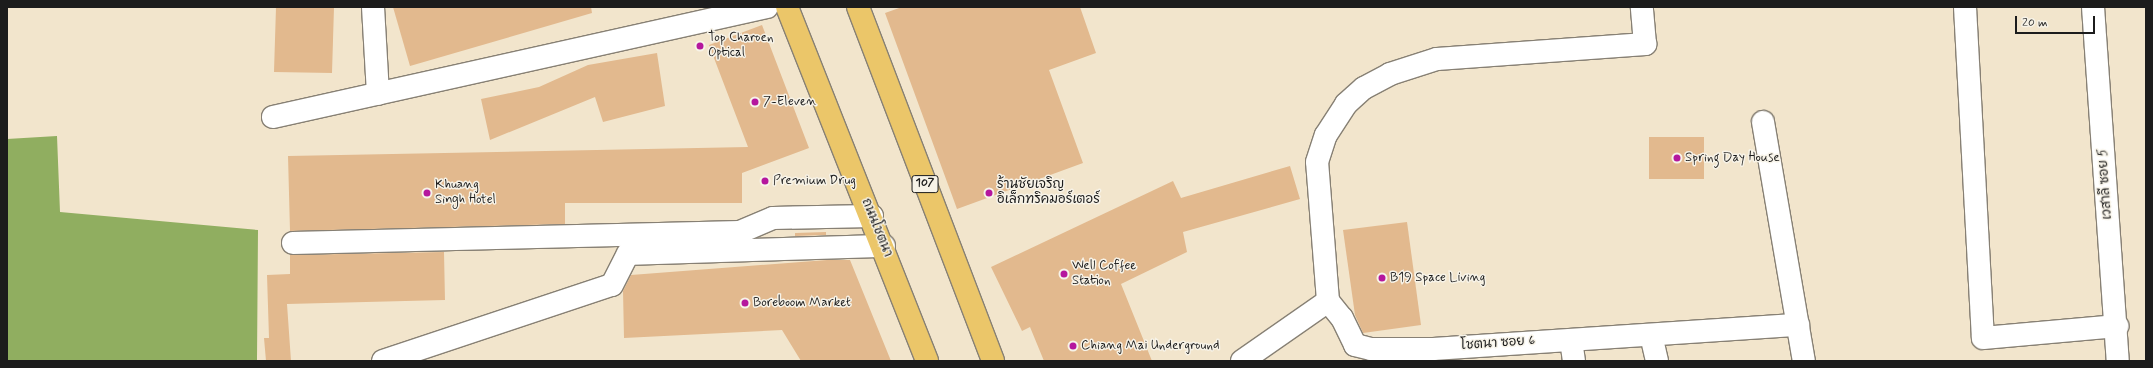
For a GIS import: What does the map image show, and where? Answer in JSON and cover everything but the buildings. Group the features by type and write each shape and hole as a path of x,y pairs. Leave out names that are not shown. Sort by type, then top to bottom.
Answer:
{"main road":[{"name":"ถนนโชตนา","path":"788,7 884,246 927,361"},
{"name":"107","path":"858,7 993,361"}],"street":[{"path":"373,7 378,94"},
{"path":"273,117 767,7"},
{"path":"1242,361 1328,301 1317,162 1326,135 1346,104 1364,88 1390,74 1437,59 1645,44 1642,7"},
{"path":"1965,7 1983,338 2117,326"},
{"name":"เวสาลี ซอย 5","path":"2093,7 2117,326 2118,361"},
{"path":"1763,122 1804,361"},
{"path":"294,243 740,232 773,218 872,216"},
{"path":"383,361 612,285 628,254 884,246"},
{"name":"โชตนา ซอย 6","path":"1328,301 1342,318 1355,345 1371,349 1433,348 1798,326"},
{"path":"1651,335 1657,361"},
{"path":"1570,340 1574,361"}],"green space":[{"path":"57,136 60,212 258,230 257,361 7,361 7,139"}],"place":[{"name":"Top Charoen Optical","path":"700,46"},
{"name":"7-Eleven","path":"755,102"},
{"name":"Spring Day House","path":"1677,158"},
{"name":"Premium Drug","path":"765,181"},
{"name":"Khuang Singh Hotel","path":"427,193"},
{"name":"ร้านชัยเจริญ อิเล็กทริคมอร์เตอร์","path":"989,193"},
{"name":"Well Coffee Station","path":"1064,274"},
{"name":"B19 Space Living","path":"1382,278"},
{"name":"Boreboom Market","path":"745,303"},
{"name":"Chiang Mai Underground","path":"1073,346"}]}
